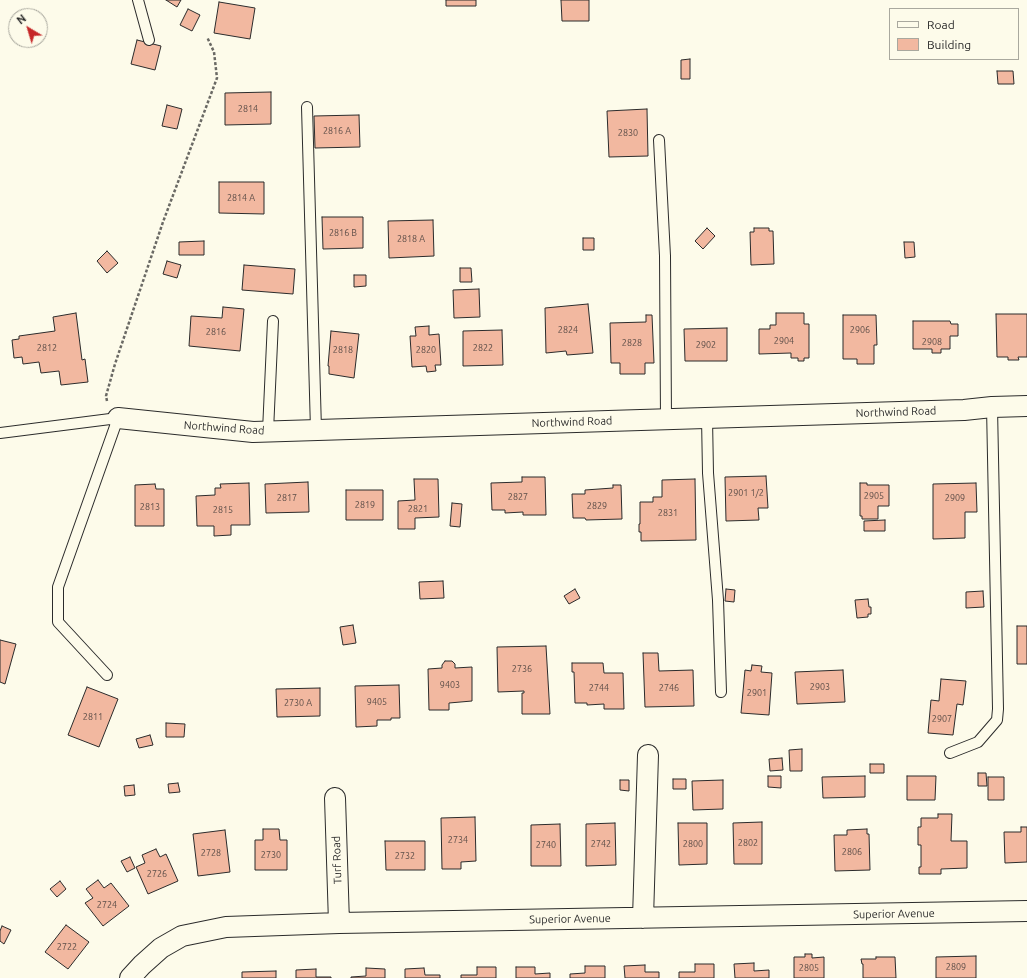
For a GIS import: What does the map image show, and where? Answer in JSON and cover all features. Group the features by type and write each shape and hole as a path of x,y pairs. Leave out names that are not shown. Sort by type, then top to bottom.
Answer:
{"street":[{"name":"Northwind Road","path":"118,418 253,432 964,410 992,407 1027,406"},
{"path":"643,918 648,755"},
{"name":"Turf Road","path":"335,798 339,923"},
{"name":"Superior Avenue","path":"130,978 161,948 182,936 226,927 339,923 1027,911"}],"lane":[{"path":"138,0 149,40"},
{"path":"308,107 316,430"},
{"path":"659,140 665,256 666,420"},
{"path":"268,431 273,321"},
{"path":"950,753 978,742 997,720 998,701 992,407"},
{"path":"0,433 118,418 58,587 58,622 107,674"},
{"path":"707,418 708,473 718,600 721,692"}],"path":[{"path":"118,418 109,412 106,396 123,339 163,222 217,78 214,52 207,37"}],"building":[{"path":"166,0 181,0 177,7"},
{"path":"446,0 476,0 476,6 446,6"},
{"path":"561,0 589,0 589,21 562,21"},
{"path":"219,2 255,8 250,39 214,33"},
{"path":"188,9 200,15 192,31 180,25"},
{"path":"137,40 161,46 155,70 131,64"},
{"path":"690,59 690,79 681,79 681,60"},
{"path":"997,71 1013,71 1014,84 998,84"},
{"path":"271,92 271,124 225,125 225,93"},
{"path":"167,105 182,109 177,129 162,126"},
{"path":"647,109 648,156 609,157 607,111"},
{"path":"359,115 360,147 315,148 314,116"},
{"path":"219,182 264,182 264,214 219,213"},
{"path":"322,217 363,217 363,248 323,249"},
{"path":"433,220 434,256 389,258 388,221"},
{"path":"707,228 715,236 703,249 695,241"},
{"path":"754,228 769,228 769,231 773,231 774,264 751,265 750,232 754,232"},
{"path":"583,238 594,238 594,250 583,250"},
{"path":"204,241 204,255 179,255 179,242"},
{"path":"904,242 914,242 915,257 905,258"},
{"path":"107,251 118,263 107,273 97,261"},
{"path":"167,261 181,265 177,278 163,274"},
{"path":"244,265 295,269 293,294 242,290"},
{"path":"460,268 471,268 472,282 460,282"},
{"path":"354,275 366,275 366,286 354,287"},
{"path":"479,289 480,317 454,318 453,290"},
{"path":"588,304 593,353 567,355 566,351 546,353 545,308"},
{"path":"223,307 244,309 240,351 189,346 191,316 222,318"},
{"path":"76,313 82,360 85,359 88,382 61,385 59,371 41,373 39,362 23,364 22,357 14,358 12,340 19,339 19,336 55,331 53,317"},
{"path":"776,313 804,313 804,324 809,324 809,358 804,358 804,361 798,361 798,358 791,358 791,353 759,354 759,329 770,329 770,325 776,325"},
{"path":"996,314 1027,314 1027,357 1018,357 1019,360 1008,360 1008,357 997,357"},
{"path":"646,315 652,315 654,363 645,363 645,374 620,374 620,363 611,363 610,323 646,322"},
{"path":"843,315 876,315 877,345 874,345 874,364 857,364 857,359 843,359"},
{"path":"913,321 950,321 951,324 958,324 958,336 950,336 950,349 941,349 941,353 932,353 932,349 913,349"},
{"path":"429,326 429,335 439,334 441,365 435,365 436,371 427,372 426,366 412,367 410,336 416,336 415,327"},
{"path":"727,328 727,361 685,361 684,329"},
{"path":"502,330 503,365 463,366 463,331"},
{"path":"331,331 359,334 354,378 329,374 328,366"},
{"path":"766,476 768,508 758,508 759,520 726,521 725,477"},
{"path":"522,477 545,477 546,515 523,515 523,512 505,513 505,510 492,510 491,483 522,482"},
{"path":"414,479 438,479 439,517 415,518 415,529 398,529 398,501 415,500"},
{"path":"695,479 696,540 641,541 641,532 639,532 640,502 653,502 653,497 662,497 662,480"},
{"path":"308,482 309,512 266,513 265,484"},
{"path":"249,483 250,525 231,525 231,535 214,536 214,526 197,526 196,496 215,495 215,488 221,488 220,484"},
{"path":"860,483 867,483 867,485 889,485 889,506 878,506 878,519 862,519 862,516 860,516"},
{"path":"976,483 977,512 965,512 965,538 933,539 933,484"},
{"path":"155,484 156,489 164,489 164,526 135,526 135,485"},
{"path":"613,485 621,485 622,519 586,520 585,518 573,518 572,494 585,494 585,490 613,488"},
{"path":"346,490 383,490 383,520 346,520"},
{"path":"452,503 462,504 460,527 450,526"},
{"path":"885,520 885,531 864,531 864,521"},
{"path":"443,581 444,598 420,599 419,582"},
{"path":"575,589 580,598 569,604 564,596"},
{"path":"726,589 735,590 734,602 725,601"},
{"path":"983,591 984,607 966,608 966,592"},
{"path":"868,599 869,607 871,607 871,614 868,614 868,617 857,618 855,600"},
{"path":"353,625 356,643 343,645 340,627"},
{"path":"1017,626 1027,626 1027,664 1017,664"},
{"path":"0,640 16,644 5,684 0,682"},
{"path":"546,646 550,714 522,714 522,693 524,693 524,691 498,692 497,647"},
{"path":"643,653 658,653 659,671 693,670 694,706 645,707"},
{"path":"445,661 452,661 455,664 455,668 472,667 472,701 449,703 449,710 429,710 428,669 442,668"},
{"path":"572,663 603,663 604,673 623,673 624,709 604,709 604,704 587,705 587,703 575,703 574,672 572,672"},
{"path":"752,665 762,666 761,672 772,673 769,715 741,713 745,670 751,671"},
{"path":"843,670 845,702 797,704 795,672"},
{"path":"941,679 966,681 963,705 957,704 953,735 928,733 931,700 939,701"},
{"path":"399,685 400,718 391,718 391,720 377,720 377,726 356,727 355,686"},
{"path":"87,687 118,699 99,747 68,735"},
{"path":"320,688 320,716 277,717 276,689"},
{"path":"166,723 185,724 184,737 166,737"},
{"path":"150,735 153,745 139,748 136,739"},
{"path":"802,749 802,771 790,771 789,750"},
{"path":"782,758 783,770 770,771 769,759"},
{"path":"870,764 884,764 884,773 870,773"},
{"path":"978,773 986,773 987,786 978,786"},
{"path":"768,776 781,776 781,788 768,787"},
{"path":"865,776 865,797 823,798 822,777"},
{"path":"907,776 936,776 935,800 907,800"},
{"path":"988,777 1004,777 1004,800 988,800"},
{"path":"673,779 686,779 686,789 673,789"},
{"path":"620,780 629,780 629,791 620,790"},
{"path":"723,780 723,809 693,810 692,781"},
{"path":"178,783 180,792 169,793 168,784"},
{"path":"134,785 135,795 125,796 124,786"},
{"path":"938,814 952,814 951,841 967,841 967,868 941,869 941,874 919,874 919,867 921,867 921,845 918,845 918,827 921,827 921,818 938,818"},
{"path":"475,817 476,861 461,862 461,869 442,869 441,818"},
{"path":"762,822 762,864 734,864 733,823"},
{"path":"615,823 616,865 586,866 586,824"},
{"path":"678,823 707,823 707,864 679,865"},
{"path":"560,824 561,866 531,866 531,825"},
{"path":"1021,827 1027,827 1027,862 1005,863 1004,832 1021,832"},
{"path":"263,829 279,829 280,840 287,840 287,870 255,870 255,840 263,840"},
{"path":"867,829 867,834 869,834 870,870 835,871 834,835 847,835 847,830"},
{"path":"225,830 230,872 198,876 193,834"},
{"path":"385,841 425,841 425,870 386,870"},
{"path":"156,849 160,857 166,854 178,881 148,894 136,867 145,863 142,855"},
{"path":"130,857 135,868 127,872 121,861"},
{"path":"98,880 104,888 111,883 129,906 103,926 85,903 93,898 86,889"},
{"path":"60,881 66,889 57,897 50,889"},
{"path":"66,925 89,942 68,969 45,952"},
{"path":"2,926 11,930 4,944 0,941 0,931"},
{"path":"805,954 812,954 812,958 824,957 824,978 794,978 794,957 805,957"},
{"path":"976,956 976,978 936,978 936,957"},
{"path":"876,957 895,957 896,978 863,978 863,964 861,959 876,959"},
{"path":"754,963 754,971 769,970 769,978 735,978 734,964"},
{"path":"695,964 714,964 714,978 679,978 679,972 695,972"},
{"path":"645,965 645,972 659,972 659,978 625,978 624,966"},
{"path":"585,966 605,966 605,978 570,978 570,974 585,973"},
{"path":"477,967 496,967 496,978 461,978 461,975 477,975"},
{"path":"516,967 535,967 535,974 550,973 550,978 516,978"},
{"path":"366,968 385,969 385,978 351,978 366,976"},
{"path":"424,968 425,975 440,975 440,978 405,978 405,969"},
{"path":"316,969 316,977 331,978 296,978 296,970"},
{"path":"276,971 276,978 242,978 242,972"}]}
